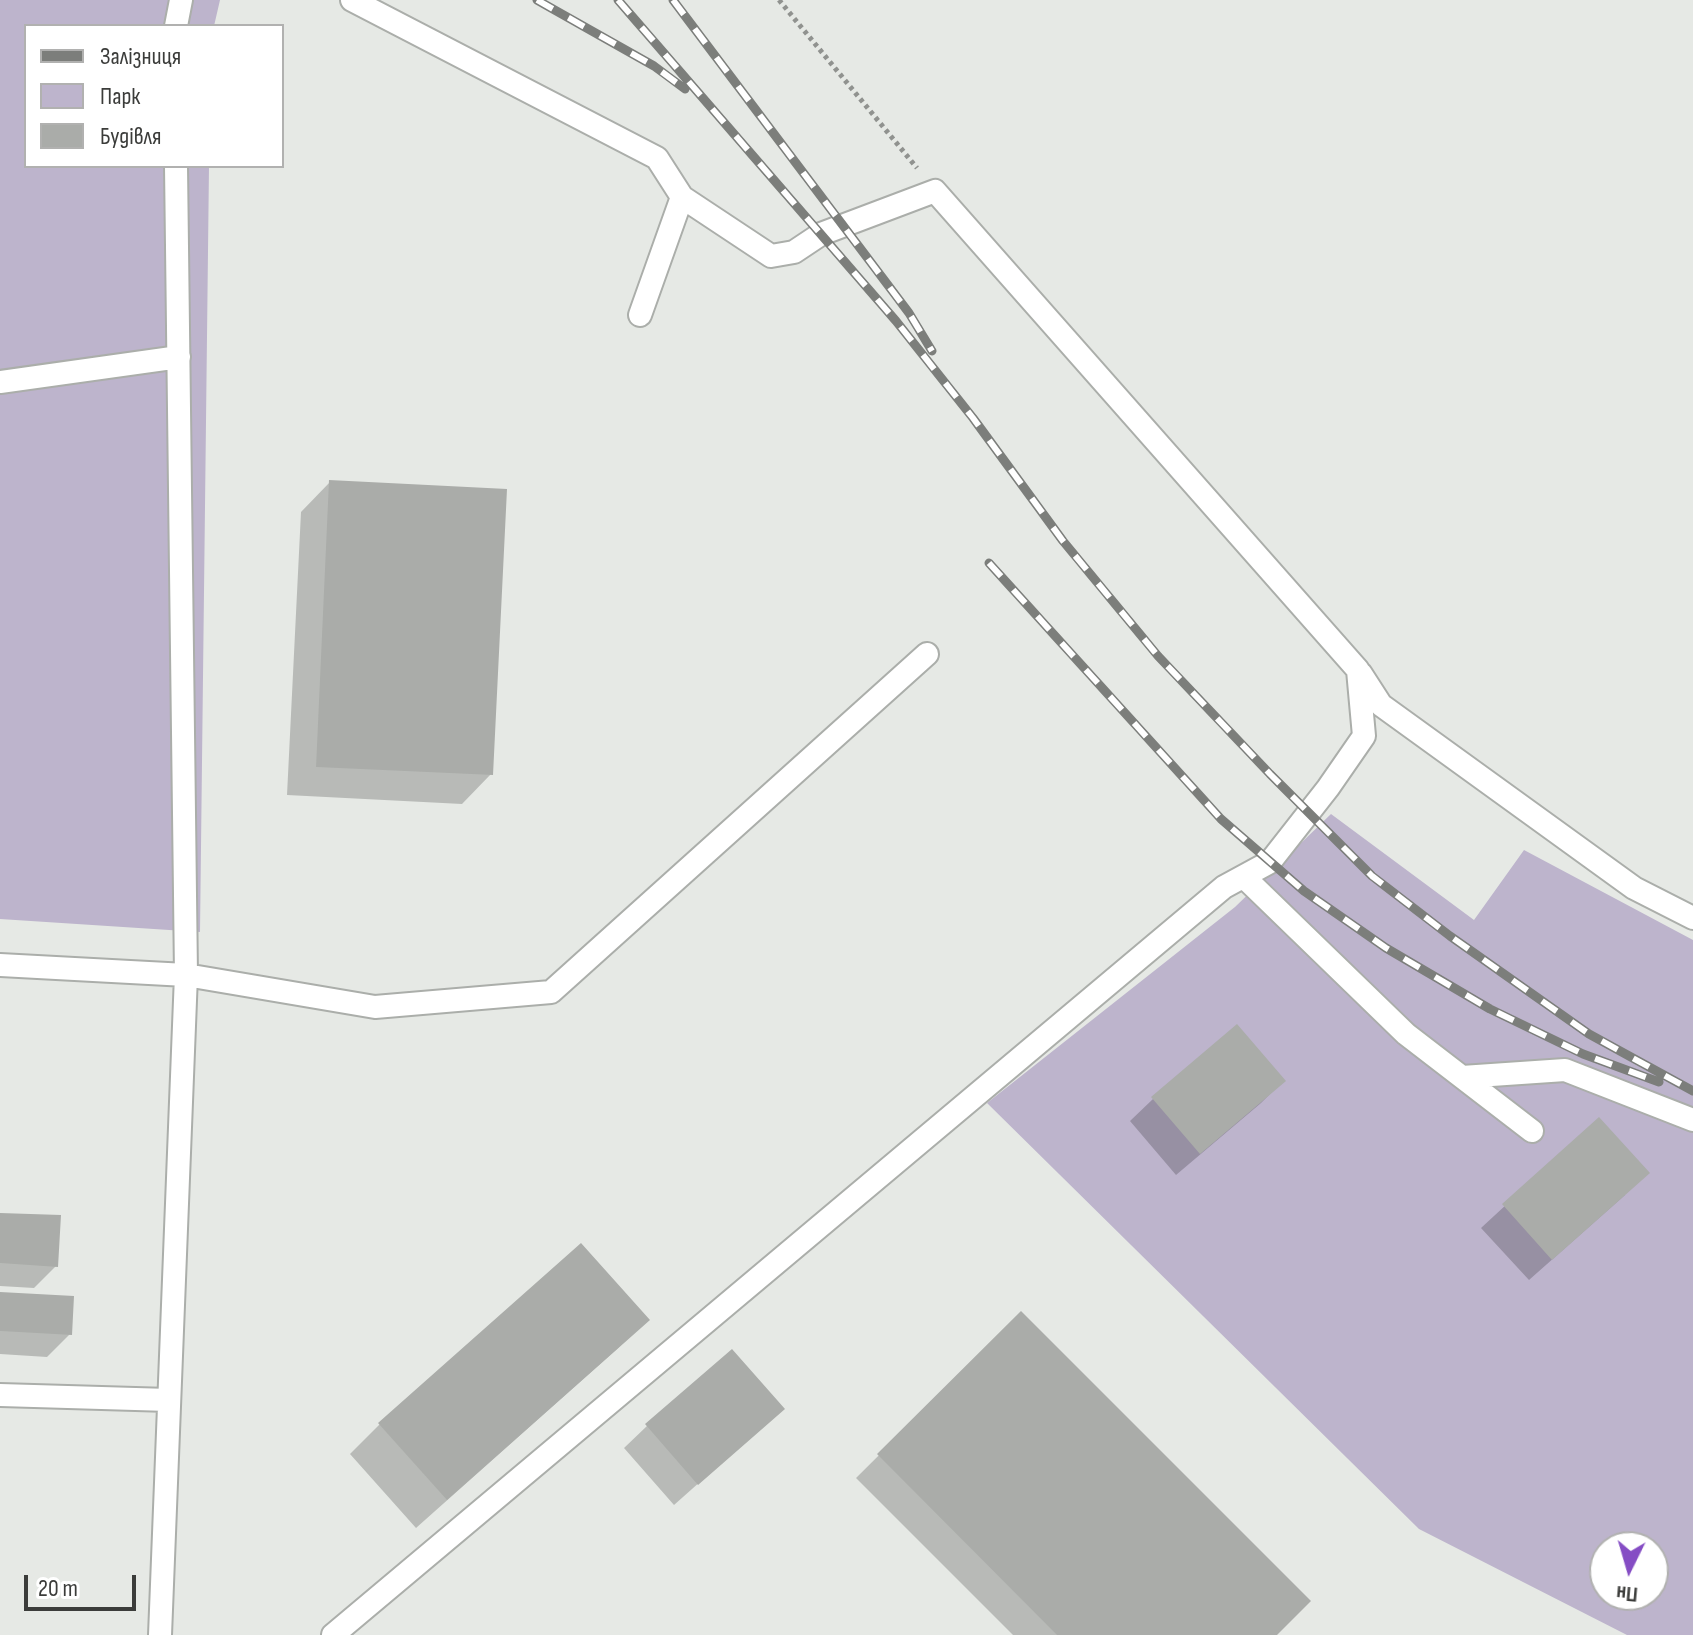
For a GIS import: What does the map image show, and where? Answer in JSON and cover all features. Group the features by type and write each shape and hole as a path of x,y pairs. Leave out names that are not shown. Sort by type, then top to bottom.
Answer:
{"lane":[{"path":"176,24 181,0"},
{"path":"352,0 657,158 682,197 771,256 794,252 821,234 935,191 1358,670 1381,705 1634,888 1693,918"},
{"path":"160,1635 186,975 176,168"},
{"path":"640,315 682,197"},
{"path":"0,382 179,357"},
{"path":"0,965 186,975 375,1007 551,992 927,654"},
{"path":"333,1635 1224,887 1270,862 1364,736 1358,670"},
{"path":"1244,877 1406,1034 1532,1131"},
{"path":"1462,1077 1565,1070 1693,1120"},
{"path":"0,1395 169,1400"}],"path":[{"path":"779,0 935,191"}],"green space":[{"path":"0,0 220,0 214,24 24,24 24,168 209,168 200,932 0,919"},
{"path":"1331,814 1474,920 1524,850 1693,940 1693,1635 1627,1635 1419,1529 987,1103 1235,907"}],"building":[{"path":"329,480 507,489 493,775 316,767"},
{"path":"1237,1024 1286,1081 1200,1154 1151,1097"},
{"path":"1599,1117 1650,1173 1552,1260 1502,1204"},
{"path":"0,1213 61,1215 58,1267 0,1263"},
{"path":"581,1243 650,1320 447,1500 378,1423"},
{"path":"0,1292 74,1296 72,1335 0,1331"},
{"path":"1021,1311 1311,1601 1277,1635 1057,1635 877,1454"},
{"path":"732,1349 785,1409 698,1485 645,1424"}],"railway":[{"path":"537,0 654,66 685,89"},
{"path":"618,0 896,321 973,418 1063,541 1158,656 1270,774 1372,876 1450,936 1589,1034 1693,1091"},
{"path":"673,0 909,313 932,351"},
{"path":"989,563 1221,819 1304,891 1386,948 1490,1009 1583,1054 1659,1082"}]}
